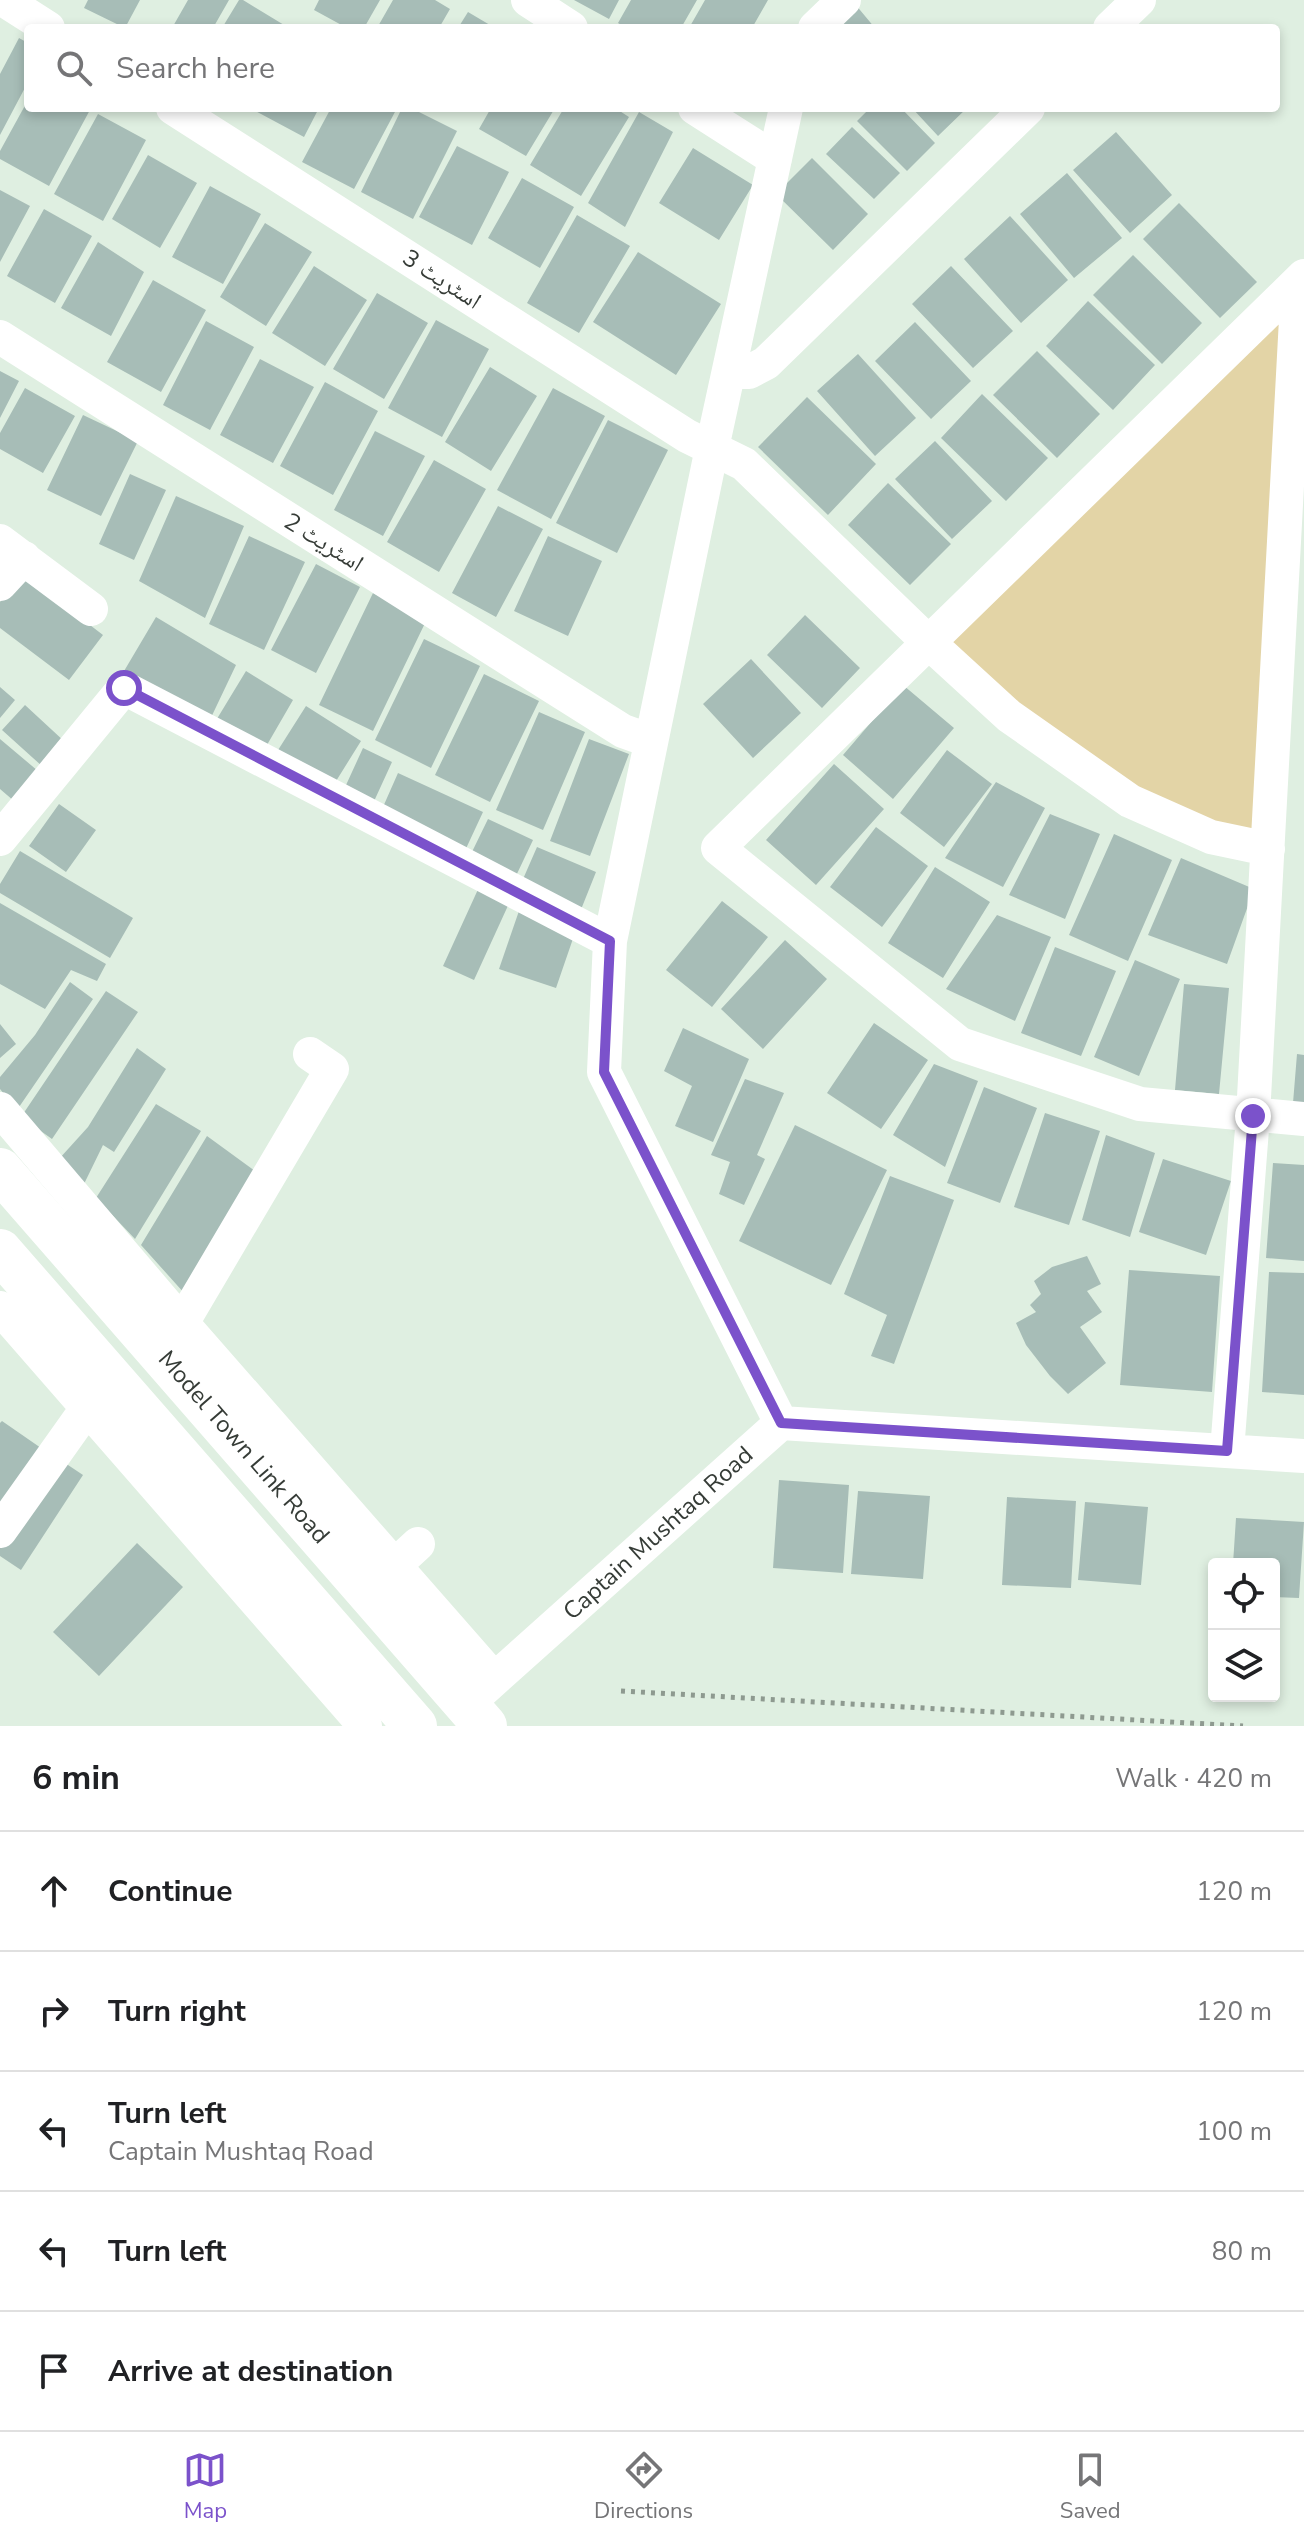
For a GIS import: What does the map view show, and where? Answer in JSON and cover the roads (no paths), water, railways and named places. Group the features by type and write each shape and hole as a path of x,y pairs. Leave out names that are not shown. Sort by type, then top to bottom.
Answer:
{"main road":[{"name":"Model Town Link Road","path":"0,1170 482,1703"},
{"path":"0,1251 99,1392 386,1720"}],"street":[{"path":"4,0 42,24"},
{"path":"528,0 565,24"},
{"path":"806,24 811,0"},
{"path":"819,24 844,0"},
{"path":"1114,24 1139,0"},
{"name":"اسٹریٹ 3","path":"179,112 687,436 744,464 1009,716 1130,801 1211,837 1268,849"},
{"path":"701,112 775,159"},
{"path":"785,112 610,941 604,1072 781,1423 1304,1456"},
{"path":"729,372 749,372 766,363 1024,112"},
{"path":"1302,280 927,641 718,848 960,1044 1140,1104 1304,1119"},
{"path":"1227,1451 1253,1116 1302,280"},
{"name":"اسٹریٹ 2","path":"0,337 623,731 651,741"},
{"path":"0,584 12,550 91,609"},
{"path":"0,839 124,688 610,941"},
{"path":"182,1323 332,1069 310,1054"},
{"path":"0,1109 393,1567 482,1703"},
{"path":"0,1308 99,1392 0,1531"},
{"name":"Captain Mushtaq Road","path":"482,1703 781,1423"},
{"path":"393,1567 418,1544"}]}
